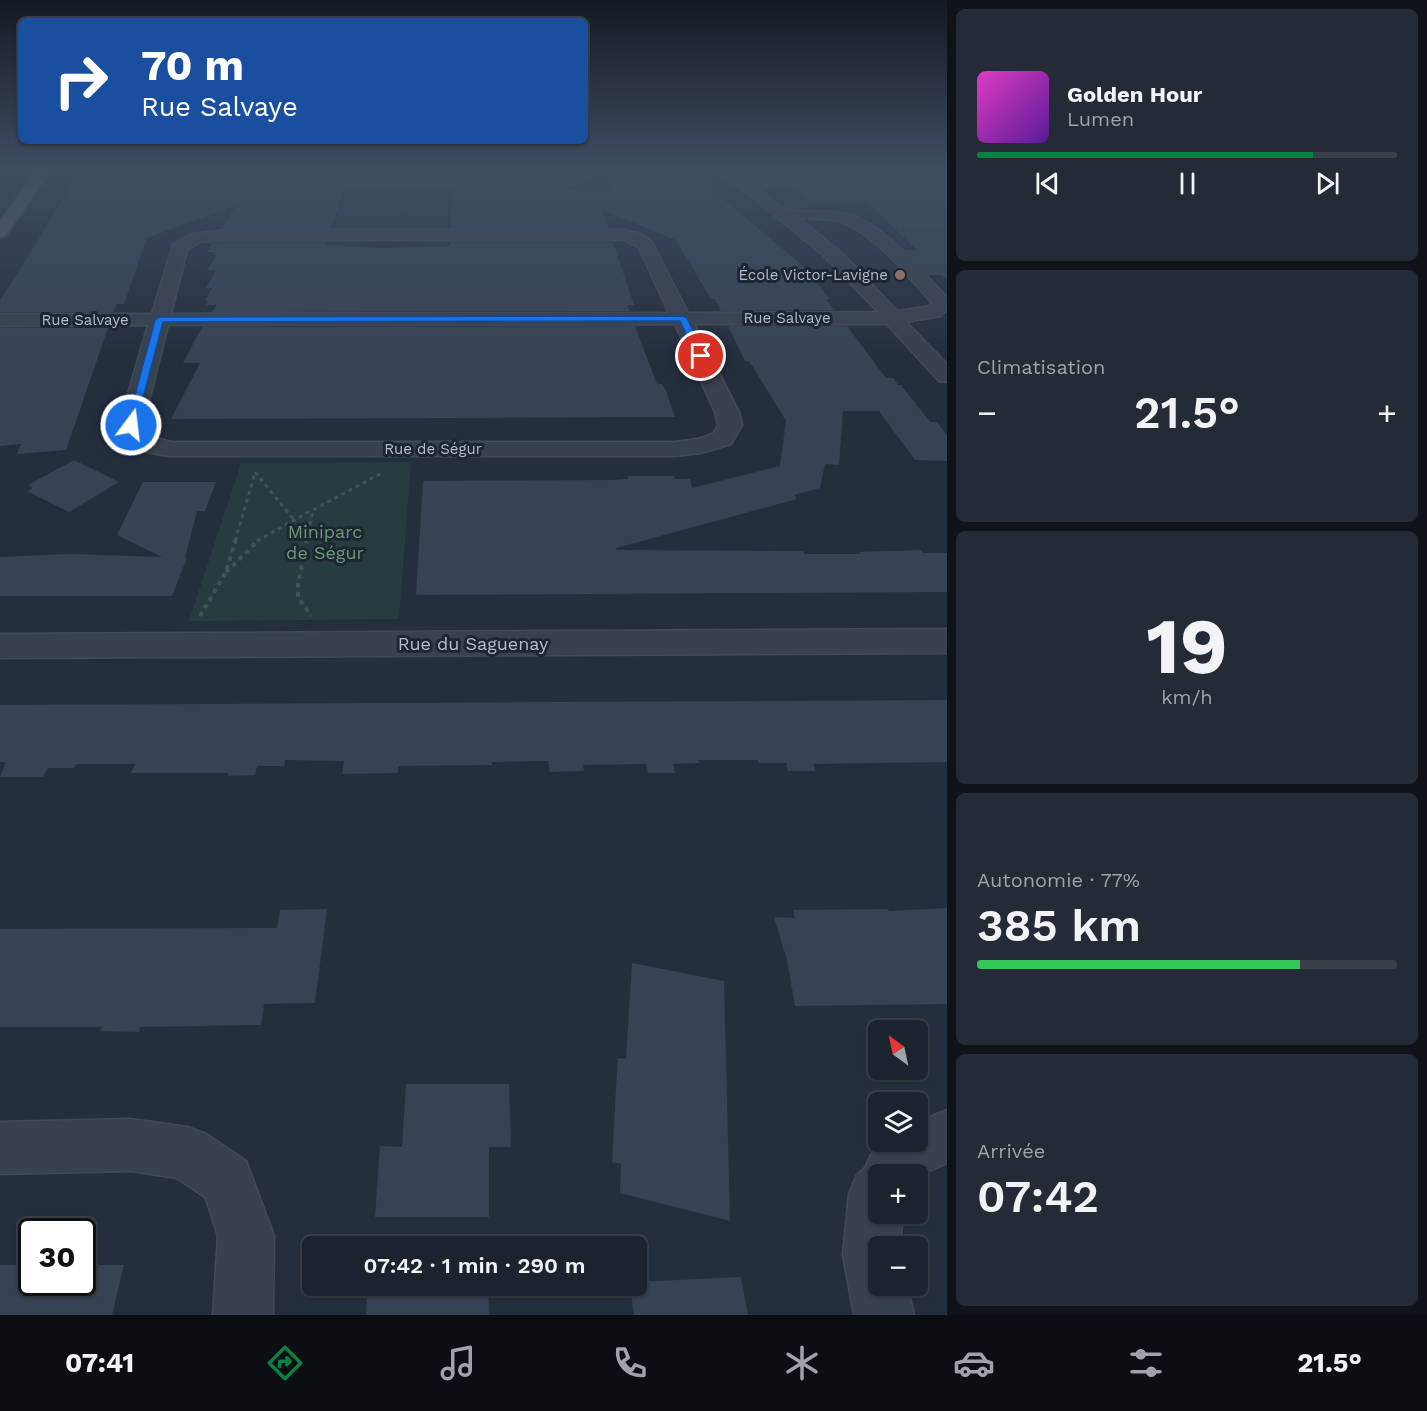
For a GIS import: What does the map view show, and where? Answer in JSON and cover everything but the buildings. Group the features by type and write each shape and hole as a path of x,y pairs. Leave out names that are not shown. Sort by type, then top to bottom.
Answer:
{"street":[{"path":"807,233 841,262 919,350 947,376"},
{"name":"Rue Salvaye","path":"0,320 891,318 933,312 940,307 941,302 872,233"},
{"name":"Rue de Ségur","path":"225,235 625,235 635,237 646,245 727,412 730,425 722,439 701,446 675,449 152,447 140,442 133,434 131,425 159,320 179,248 196,238 225,235"},
{"name":"Rue du Saguenay","path":"0,646 947,641"},
{"path":"898,1164 905,1154 947,1136"},
{"path":"0,1148 131,1145 187,1153 227,1180 246,1236 243,1315"},
{"path":"874,1224 872,1255 884,1315"}],"path":[{"path":"239,449 294,520"},
{"path":"183,645 226,572 255,542 425,449"},
{"path":"226,572 255,472"},
{"path":"313,510 298,584 298,597 310,615 340,644"}],"green space":[{"name":"Miniparc de Ségur","path":"411,462 399,619 189,621 241,463"}],"place":[{"name":"École Victor-Lavigne","path":"900,275"}],"route":[{"path":"131,425 159,320 683,318 701,356"}]}
